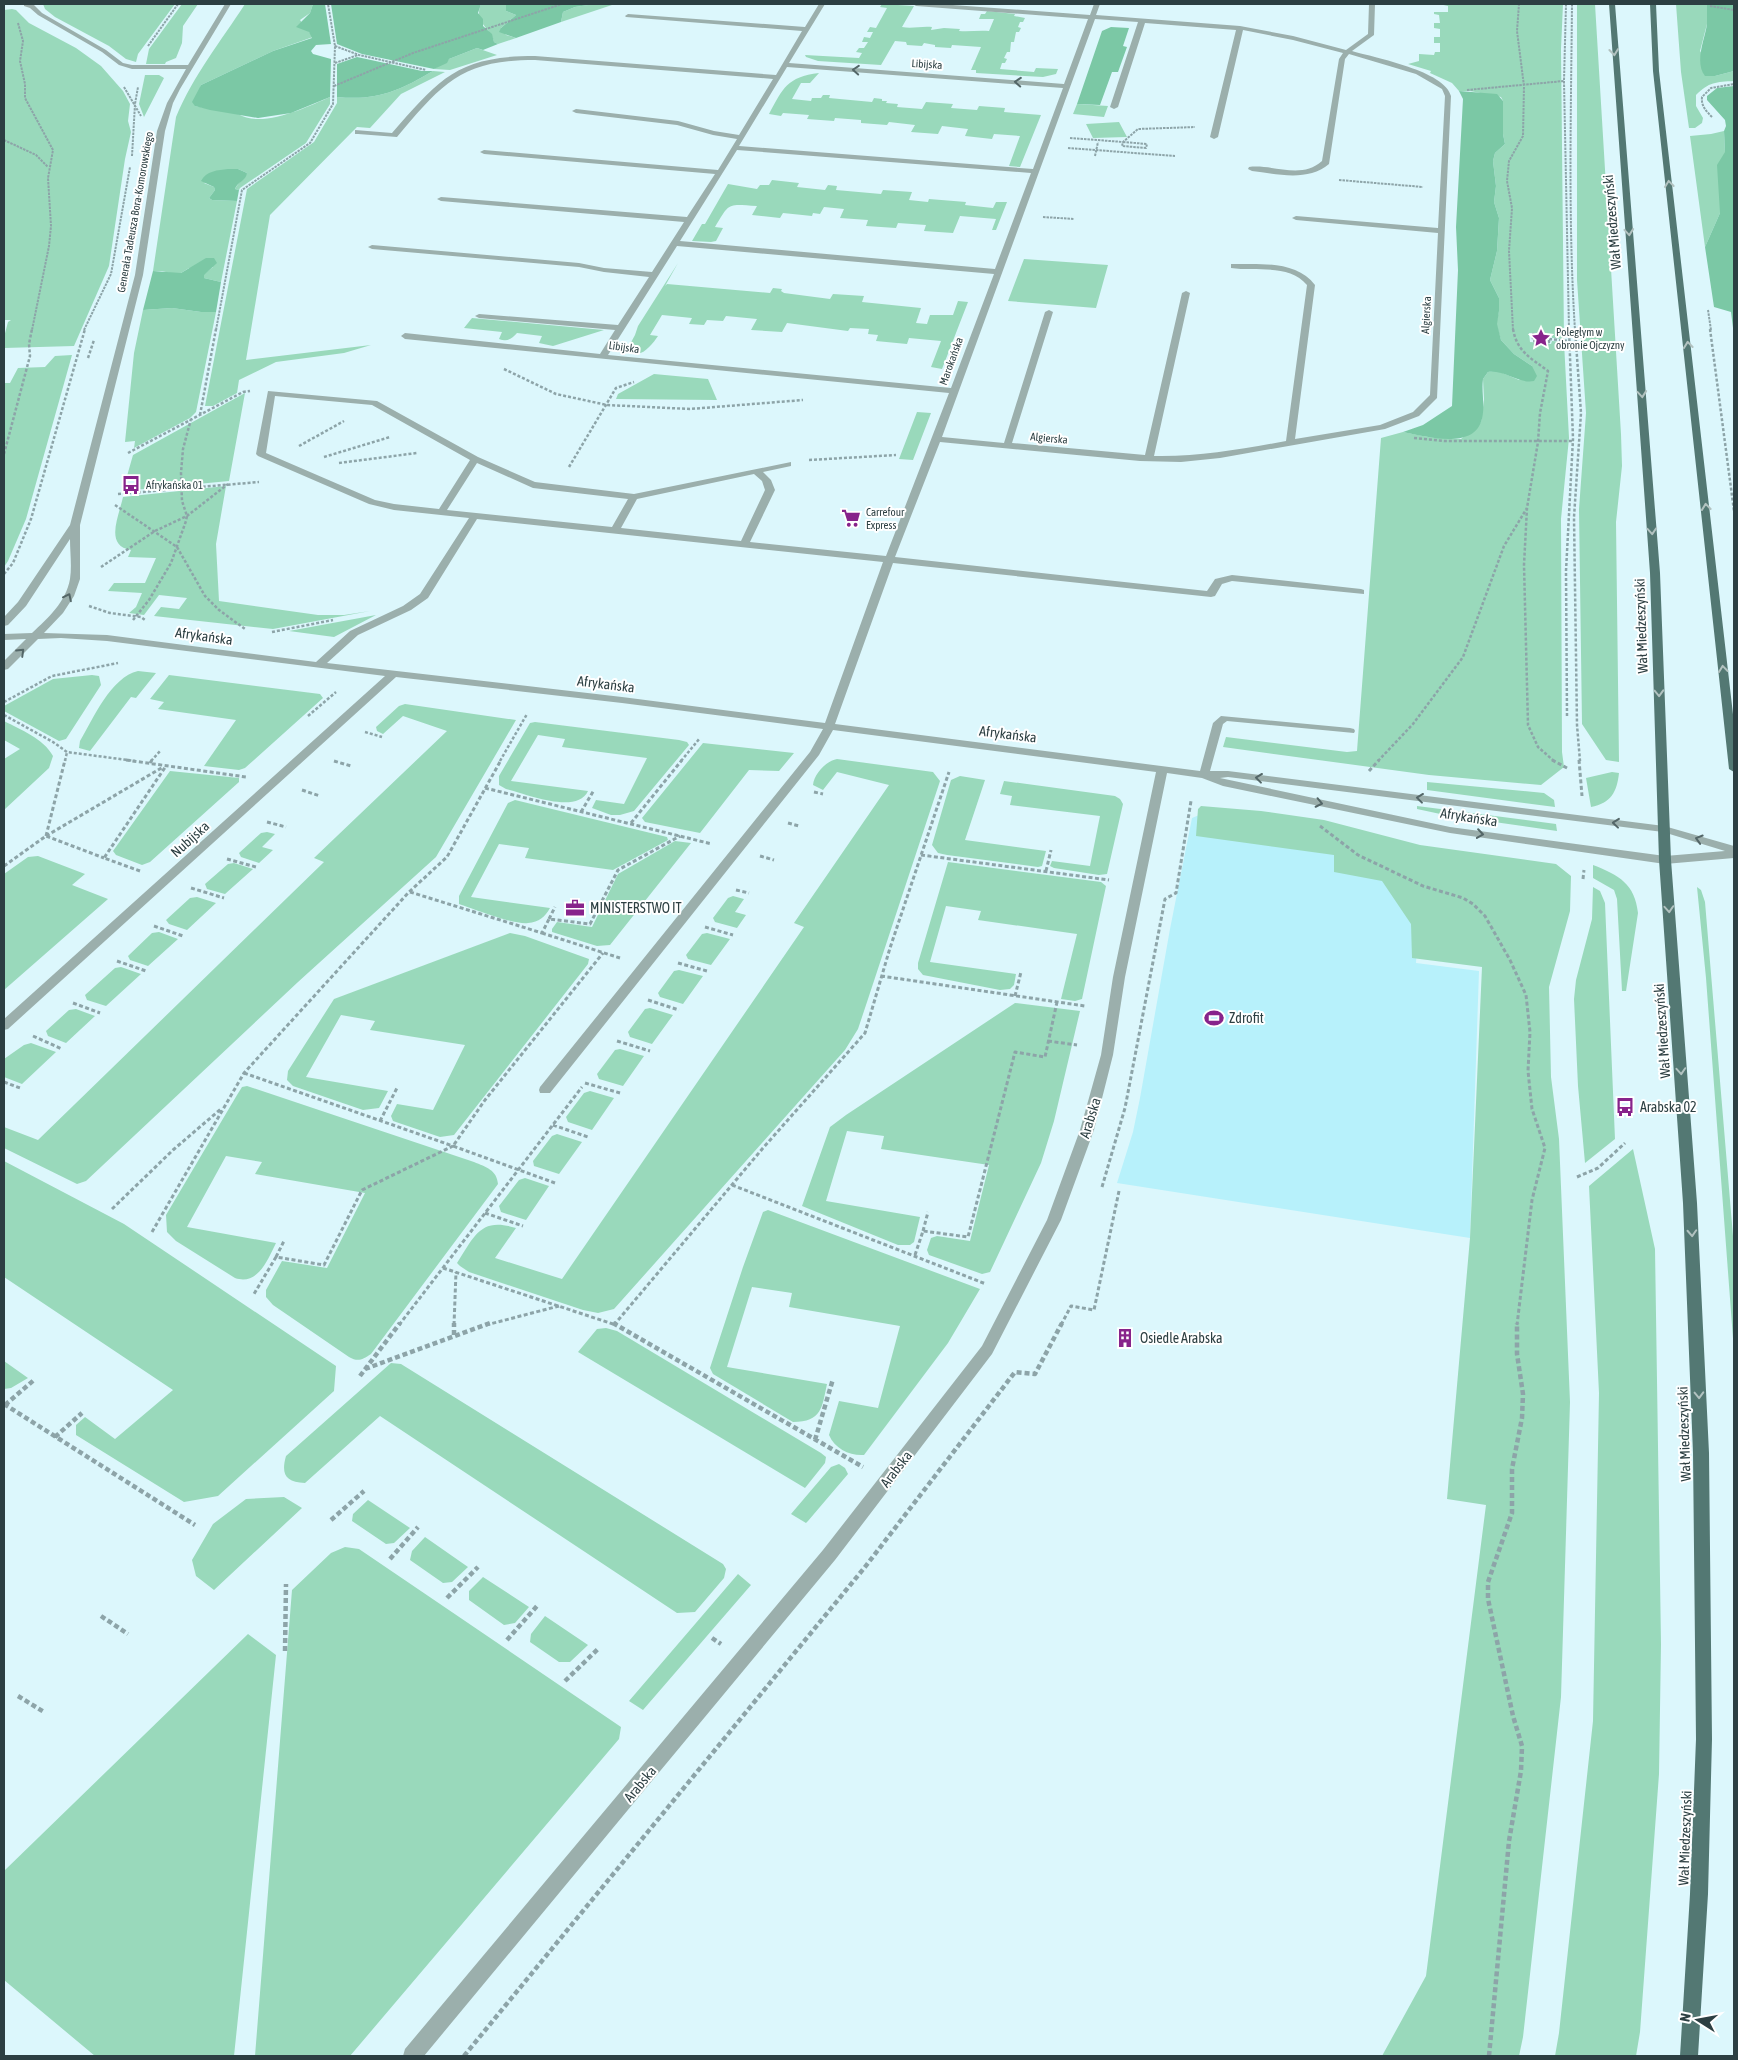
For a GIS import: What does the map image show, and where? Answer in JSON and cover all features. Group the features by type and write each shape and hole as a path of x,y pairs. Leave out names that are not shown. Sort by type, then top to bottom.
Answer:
{"main road":[{"name":"Wał Miedzeszyński","path":"1612,4 1655,573 1665,860 1690,1203 1700,1413 1704,1550 1704,1720 1700,1894 1689,2056"},
{"path":"1653,4 1656,71 1734,769"}],"street":[{"name":"Generała Tadeusza Bora-Komorowskiego","path":"4,667 58,614 69,596 75,580 75,525 139,275 161,131 170,103 228,4"},
{"name":"Libijska","path":"822,4 720,172 602,357 953,391"},
{"path":"916,4 1240,28 1281,35 1347,52 1422,75 1442,84 1447,89"},
{"name":"Marokańska","path":"545,1090 815,752 829,727 889,560 937,439 953,391 1098,4"},
{"path":"1252,169 1310,172 1320,168 1326,162 1342,59 1347,52 1371,35 1372,4"},
{"path":"26,5 32,6 40,14 121,64 142,67 190,67"},
{"path":"628,16 806,29"},
{"path":"1114,107 1142,21"},
{"path":"1214,137 1240,28"},
{"path":"358,132 394,135 436,88 461,72 489,61 518,58 777,77"},
{"name":"Libijska","path":"785,65 1066,86"},
{"name":"Algierska","path":"937,439 1149,458 1181,459 1220,455 1382,427 1416,414 1434,396 1447,89"},
{"path":"576,111 678,123 713,134 741,137"},
{"path":"734,148 1036,172"},
{"path":"484,152 720,172"},
{"path":"441,199 690,220"},
{"path":"1296,218 1441,231"},
{"path":"675,243 998,272"},
{"path":"372,247 579,265 604,270 654,275"},
{"path":"1234,266 1294,272 1311,285 1290,443"},
{"path":"1149,458 1186,293"},
{"path":"1007,446 1049,312"},
{"path":"479,316 621,328"},
{"path":"405,336 602,357"},
{"path":"788,464 634,497 533,485 475,459 374,403 272,393 261,454 380,505 1211,594 1213,585 1217,581 1232,578 1361,592"},
{"path":"442,512 475,459"},
{"path":"744,544 770,490 766,480 756,471"},
{"path":"615,530 634,497"},
{"path":"319,666 354,633 419,601 475,515"},
{"name":"Generała Tadeusza Bora-Komorowskiego","path":"4,623 22,604 75,525"},
{"name":"Afrykańska","path":"4,637 38,635 107,638 319,666 395,673 1204,775 1228,774 1664,829 1734,852"},
{"name":"Nubijska","path":"4,1026 395,673"},
{"path":"1204,775 1218,722 1225,718 1236,717 1350,731"},
{"name":"Arabska","path":"412,2056 823,1563 988,1350 1054,1220 1088,1130 1106,1055 1121,970 1162,769"},
{"name":"Afrykańska","path":"1204,775 1223,783 1450,830 1665,860 1734,852"}],"path":[{"path":"5,572 15,558 31,519 84,331 111,274 131,158 135,104 144,52 178,4"},
{"path":"200,415 242,190 310,143 333,104 335,46 328,4"},
{"path":"334,86 413,53 562,4"},
{"path":"1519,4 1517,31 1524,86 1523,136 1509,161 1507,181 1512,208 1509,251 1515,341 1520,349 1548,371 1540,413 1538,442 1527,508 1524,565 1528,725 1533,741 1541,753 1555,763 1569,769"},
{"path":"1566,4 1564,81 1573,441 1566,571 1567,716"},
{"path":"1572,4 1570,169 1572,281 1581,414 1574,517 1577,750 1585,820"},
{"path":"1710,6 1734,10"},
{"path":"4,454 30,356 31,335 37,315 46,262 51,218 48,167 54,153 53,146 25,98 25,84 20,61 23,41 18,20"},
{"path":"335,46 359,55 423,70 461,72"},
{"path":"335,63 359,55"},
{"path":"1447,89 1524,86 1564,81"},
{"path":"1712,117 1702,106 1701,98 1704,92 1714,86 1734,84"},
{"path":"126,90 138,109"},
{"path":"1123,142 1138,129 1200,127"},
{"path":"1064,138 1131,142 1147,144 1146,148 1122,146 1123,142"},
{"path":"4,140 36,155 48,167"},
{"path":"1095,156 1098,142"},
{"path":"1068,148 1175,156"},
{"path":"1310,172 1331,179 1443,189"},
{"path":"1036,216 1074,219"},
{"path":"1549,339 1549,342 1533,341 1533,334 1549,336 1549,339 1570,341"},
{"path":"88,358 94,340"},
{"path":"497,366 556,394 607,405 690,409 808,400"},
{"path":"556,488 616,388 635,381"},
{"path":"128,453 243,392 269,390 272,393"},
{"path":"276,460 362,411 378,405"},
{"path":"130,623 149,600 171,563 178,547 187,516 182,501 181,473 183,449 191,419"},
{"path":"1382,427 1397,436 1418,439 1573,441"},
{"path":"299,469 322,457 422,428"},
{"path":"312,475 334,463 457,448"},
{"path":"788,464 831,457 896,455"},
{"path":"118,494 259,482"},
{"path":"101,567 155,531 187,516 228,484"},
{"path":"115,505 178,547 205,596 219,610 245,629"},
{"path":"1369,771 1413,724 1463,657 1499,559 1519,518 1527,508"},
{"path":"5,572 13,570"},
{"path":"272,632 336,619"},
{"path":"4,702 52,676 124,662"},
{"path":"152,1232 244,1073 409,892 448,857 527,714"},
{"path":"4,716 53,742 67,752 276,781"},
{"path":"366,732 382,737"},
{"path":"631,822 700,738"},
{"path":"150,764 161,750"},
{"path":"46,836 67,752"},
{"path":"334,761 351,766"},
{"path":"4,866 46,836 166,766"},
{"path":"104,858 166,766"},
{"path":"613,1324 732,1184 865,1033 881,976 949,772"},
{"path":"485,788 581,812 631,822 736,851"},
{"path":"302,790 320,796"},
{"path":"581,812 594,790"},
{"path":"1102,1186 1125,1108 1165,900 1176,893 1191,801"},
{"path":"1312,820 1358,855 1423,886 1463,898 1473,904 1485,916 1510,960 1526,995 1530,1032 1528,1071 1532,1109 1545,1148 1532,1200 1517,1325 1517,1354 1523,1394 1522,1418 1512,1469 1512,1513 1488,1582 1488,1599 1513,1716 1522,1746 1521,1771 1508,1850 1489,2056"},
{"path":"267,822 286,827"},
{"path":"46,836 166,880 224,898"},
{"path":"549,919 590,924 618,870 680,836"},
{"path":"1583,879 1587,848"},
{"path":"1046,871 1051,850"},
{"path":"921,855 1110,880"},
{"path":"227,859 256,867"},
{"path":"730,888 749,893"},
{"path":"409,892 645,965"},
{"path":"542,933 555,907"},
{"path":"154,926 183,936"},
{"path":"702,926 734,935"},
{"path":"117,961 146,971"},
{"path":"675,962 707,971"},
{"path":"1015,996 1021,972"},
{"path":"881,976 1084,1006"},
{"path":"647,1000 679,1010"},
{"path":"923,1231 968,1237 1015,1052 1045,1057 1056,1002"},
{"path":"73,1003 100,1013"},
{"path":"33,1036 62,1049"},
{"path":"617,1040 650,1051"},
{"path":"1048,1042 1076,1046"},
{"path":"244,1073 453,1146 362,1190 324,1265 276,1257"},
{"path":"4,1082 20,1088"},
{"path":"585,1083 620,1093"},
{"path":"380,1121 397,1088"},
{"path":"112,1209 173,1150 225,1106"},
{"path":"553,1125 588,1137"},
{"path":"1576,1176 1598,1168 1625,1144"},
{"path":"732,1184 986,1284"},
{"path":"464,2056 865,1567 1015,1372 1035,1374 1071,1306 1094,1310 1119,1191"},
{"path":"915,1256 928,1212"},
{"path":"485,1213 523,1226"},
{"path":"254,1294 284,1241"},
{"path":"444,1268 613,1324 863,1467"},
{"path":"454,1335 456,1272"},
{"path":"365,1369 454,1335 526,1312 559,1306"},
{"path":"815,1440 833,1379"},
{"path":"34,1380 4,1405 195,1525"},
{"path":"54,1437 82,1413"},
{"path":"332,1520 364,1491"},
{"path":"390,1558 418,1527"},
{"path":"447,1598 478,1567"},
{"path":"285,1650 286,1584"},
{"path":"507,1640 537,1606"},
{"path":"101,1616 128,1634"},
{"path":"565,1681 599,1648"},
{"path":"18,1696 44,1712"}],"shaded area":[{"path":"1216,808 1422,858 1416,963 1479,971 1470,1238 1117,1183 1133,1132 1140,1098 1192,818"}],"green space":[{"path":"43,4 175,4 138,54 136,62 126,59 109,46 55,17 45,9"},
{"path":"182,4 198,4 183,26 182,43 176,58 165,64 146,64 149,49"},
{"path":"245,4 313,4 310,13 300,20 313,37 273,51 201,85 195,106 259,119 284,115 330,97 330,104 306,143 239,190 235,189 247,173 238,169 204,183 214,187 215,190 209,198 212,200 237,201 221,282 204,278 203,275 213,267 189,268 181,273 174,274 153,271 176,117 199,73"},
{"path":"313,4 325,4 331,44 316,45 311,51 313,54 331,59 330,97 291,113 258,118 195,106 192,102 201,85 273,51 312,38 309,32 296,27 310,13"},
{"path":"331,4 481,4 478,13 483,19 483,26 492,34 494,42 498,44 483,50 477,48 449,59 447,63 434,69 362,54 337,44"},
{"path":"481,4 506,4 506,11 516,15 501,28 506,35 516,38 498,44 494,42 479,16"},
{"path":"506,4 595,4 575,7 563,12 561,22 516,38 499,32 516,15 506,11"},
{"path":"615,4 561,22 563,12 575,7"},
{"path":"882,4 914,6 902,27 932,27 931,30 944,28 960,29 959,31 989,31 994,19 979,19 981,14 985,14 987,11 1015,14 1014,16 1025,18 1023,22 1020,22 1018,27 1021,28 1019,32 1016,32 1014,42 1011,42 1010,52 1007,52 1004,58 1007,59 1005,63 1002,63 1000,69 1034,72 1036,68 1058,69 1056,74 1043,77 976,73 976,70 971,70 981,47 952,45 951,48 935,47 935,45 924,43 922,46 907,45 906,42 895,41 881,65 818,61 806,57 805,55 859,58 862,53 856,52 859,48 864,48 868,42 862,42 864,37 870,38 873,32 867,32 870,27 876,28 887,8 880,7"},
{"path":"1439,4 1563,4 1561,49 1564,339 1552,338 1551,334 1529,333 1530,342 1551,344 1552,341 1564,342 1569,438 1561,519 1562,752 1564,767 1541,785 1429,775 1223,747 1226,737 1347,752 1357,751 1381,438 1403,432 1428,437 1461,439 1481,422 1484,400 1483,379 1488,372 1498,371 1519,380 1532,366 1514,354 1501,340 1496,324 1499,298 1490,280 1497,251 1499,218 1494,202 1496,186 1493,161 1495,153 1505,144 1503,134 1503,101 1501,97 1470,91 1459,91 1452,83 1430,73 1431,71 1408,64 1419,61 1419,54 1434,55 1435,52 1440,52 1440,43 1434,43 1434,37 1440,37 1440,29 1434,28 1434,23 1440,23 1439,15 1434,14 1434,12 1448,12 1448,6"},
{"path":"1577,4 1595,4 1621,434 1622,466 1616,522 1619,762 1606,760 1582,724 1579,509 1586,413 1577,280"},
{"path":"1676,4 1707,4 1707,24 1700,51 1715,76 1734,71 1734,81 1713,84 1705,87 1696,95 1696,106 1703,118 1702,123 1695,128 1689,128 1681,72"},
{"path":"1707,4 1734,4 1734,71 1715,76 1705,76 1700,64 1707,24"},
{"path":"4,10 16,10 29,23 76,48 101,66 123,91 130,104 128,121 131,132 125,159 109,266 74,346 4,348 4,337 8,322 11,320 4,320"},
{"path":"1111,27 1129,28 1123,46 1127,47 1118,72 1112,72 1100,105 1077,104 1102,31"},
{"path":"477,48 497,55 450,70 434,69 449,59"},
{"path":"357,57 422,71 433,71 398,89 376,96 337,97 337,64"},
{"path":"433,71 445,72 401,94 370,128 357,127 270,215 246,360 371,345 344,353 276,362 239,380 237,393 213,406 205,406 247,189 314,142 337,103 337,97 376,96 398,89"},
{"path":"819,73 810,83 801,83 792,99 811,101 812,98 830,95 829,98 872,102 874,98 882,99 882,101 887,101 886,103 898,104 897,107 922,109 926,102 953,104 951,108 977,110 979,106 1005,108 1004,112 1041,115 1020,167 1009,166 1020,136 994,134 992,139 965,136 968,129 942,126 938,134 911,132 915,125 889,122 887,125 861,123 861,120 835,118 834,121 807,119 809,115 783,113 781,116 769,114 787,85 800,77"},
{"path":"145,75 159,75 164,78 144,117 139,104"},
{"path":"1734,86 1734,336 1731,312 1714,307 1705,247 1720,213 1717,165 1725,152 1724,131 1726,126 1725,120 1707,100 1707,96 1717,88"},
{"path":"1459,91 1497,94 1503,101 1503,134 1505,144 1495,153 1493,161 1496,186 1494,202 1499,218 1497,251 1490,280 1499,298 1497,324 1501,340 1514,354 1532,366 1537,376 1534,381 1523,381 1501,373 1488,372 1483,379 1482,417 1476,431 1468,436 1457,439 1446,439 1403,432 1423,425 1452,406 1458,270 1456,227 1463,99"},
{"path":"1077,104 1108,106 1104,117 1073,114"},
{"path":"1119,122 1127,137 1093,138 1086,124"},
{"path":"1724,131 1725,152 1720,213 1705,247 1690,136"},
{"path":"238,169 247,173 235,189 239,190 237,201 212,200 209,198 215,190 214,187 201,181 209,173"},
{"path":"772,180 799,183 797,187 825,190 828,185 837,186 836,190 881,194 883,190 912,192 909,200 928,202 929,199 966,202 965,205 993,208 996,202 1007,202 996,230 992,230 996,219 960,216 953,233 924,231 926,225 898,223 896,228 866,226 868,220 840,218 844,209 824,207 820,214 813,213 812,216 783,213 780,218 752,215 757,206 734,205 727,209 715,227 723,228 716,241 692,241 702,224 705,224 728,184 757,189 760,185 769,185"},
{"path":"206,258 214,258 217,263 204,275 204,278 221,282 216,312 172,308 143,310 153,271 181,273"},
{"path":"1024,259 1108,265 1096,308 1008,301"},
{"path":"678,263 665,286 667,284 770,293 773,288 782,289 781,291 784,293 830,299 833,294 864,296 862,302 921,308 916,323 927,324 930,315 953,315 958,301 968,302 942,369 931,367 941,341 909,338 907,344 876,341 878,335 868,334 869,329 850,328 848,331 787,323 782,332 751,330 757,319 726,316 723,321 707,320 704,325 689,324 692,318 662,315 650,335 658,336 644,351 636,353 629,346 638,326"},
{"path":"172,308 216,312 196,412 190,418 134,448 135,441 125,442 134,353 143,310"},
{"path":"472,318 604,330 553,346 539,343 542,336 517,333 511,338 504,340 499,339 502,332 464,328"},
{"path":"72,355 26,519 4,567 4,383 10,383 18,368 45,367 55,356"},
{"path":"654,374 708,379 717,400 616,399 618,394"},
{"path":"245,393 229,481 134,490 137,477 127,476 133,455"},
{"path":"917,412 931,413 913,460 899,459"},
{"path":"226,486 216,544 219,601 318,615 344,615 370,611 273,629 154,616 161,607 179,609 187,598 159,595 144,615 129,613 136,607 142,593 108,591 114,583 145,583 156,558 128,557 131,550 118,543 115,529 123,497"},
{"path":"376,615 334,637 289,631"},
{"path":"138,671 156,673 136,698 131,697 90,751 79,748 80,741 111,690 119,681"},
{"path":"169,675 320,694 323,698 245,768 239,770 204,766 236,720 158,709 164,702 150,699"},
{"path":"99,676 101,685 66,739 59,741 4,711 4,706 53,679"},
{"path":"405,704 516,720 436,857 298,982 86,1181 77,1184 4,1148 4,1127 38,1140 324,862 314,858 447,731 403,716 383,734 377,731 376,727 399,706"},
{"path":"4,721 38,739 53,756 49,768 4,810 4,759 20,749 4,740"},
{"path":"535,722 679,740 687,742 689,745 634,811 620,815 611,815 592,808 596,800 624,804 647,758 562,747 565,739 538,735 511,781 588,791 582,798 573,802 562,802 538,798 506,789 499,785 499,776 530,723"},
{"path":"703,743 794,753 779,771 749,770 700,833 645,822 642,818"},
{"path":"837,759 933,772 940,781 858,1029 845,1050 614,1309 598,1313 583,1310 469,1272 460,1266 457,1263 480,1231 495,1225 504,1225 516,1228 495,1258 562,1279 804,927 794,923 889,785 837,772 823,790 813,785 821,769 829,762"},
{"path":"170,771 239,778 239,782 150,862 142,865 116,855 113,851"},
{"path":"1612,772 1619,773 1617,786 1612,796 1604,803 1591,807 1586,778"},
{"path":"960,776 985,780 965,840 1046,851 1042,866 938,853 932,845 951,780"},
{"path":"1004,781 1115,796 1120,799 1123,804 1107,874 1099,875 1050,866 1052,861 1090,866 1100,816 1010,805 1012,796 1000,794"},
{"path":"1427,782 1544,793 1554,800 1555,807 1427,790"},
{"path":"515,800 667,837 668,840 613,870 525,858 529,848 499,844 471,897 550,908 548,911 538,920 522,923 459,904 459,896 508,803"},
{"path":"1201,806 1261,811 1324,820 1420,845 1556,864 1571,876 1570,911 1549,987 1551,1077 1559,1139 1570,1402 1561,1697 1523,2037 1519,2056 1382,2056 1426,1976 1486,1505 1447,1499 1470,1238 1482,967 1412,958 1411,924 1382,881 1334,872 1334,855 1196,836 1198,809"},
{"path":"1417,806 1556,824 1557,831 1445,815 1417,809"},
{"path":"261,833 275,834 262,847 273,850 259,863 241,857 239,853"},
{"path":"675,841 691,843 610,945 597,946 552,932 557,922 592,927 618,874"},
{"path":"38,856 85,874 72,885 108,899 4,990 4,874 28,857"},
{"path":"948,862 1101,882 1106,886 1082,999 1075,1001 1061,999 1077,934 978,920 981,911 946,906 930,962 1016,974 1014,985 1010,989 1000,990 923,975 918,969 918,963"},
{"path":"234,863 253,869 225,894 207,889 205,884 228,864"},
{"path":"1593,865 1611,873 1624,882 1636,903 1638,913 1626,991 1622,991 1617,899 1614,890 1593,878"},
{"path":"1593,887 1600,891 1605,903 1615,1139 1585,1163 1578,1086 1574,999 1576,980 1592,919"},
{"path":"1697,887 1701,890 1705,902 1734,1248 1734,1352 1706,978"},
{"path":"733,896 744,899 735,912 746,915 737,928 715,922 713,918 728,898"},
{"path":"197,897 216,903 187,930 169,924 166,920 190,898"},
{"path":"159,932 178,939 148,966 130,960 128,956 152,933"},
{"path":"510,933 525,936 589,959 588,964 454,1135 440,1137 393,1121 391,1116 397,1104 433,1110 465,1045 370,1030 375,1021 341,1015 306,1077 388,1091 379,1108 363,1110 293,1086 287,1080 288,1071 334,999"},
{"path":"707,933 730,939 711,965 688,959 686,955 702,934"},
{"path":"121,967 141,974 106,1006 87,1000 85,995 115,968"},
{"path":"679,970 703,976 683,1004 660,997 658,993 674,971"},
{"path":"1015,1003 1080,1011 1054,1121 1041,1163 990,1272 982,1274 929,1255 927,1250 931,1238 937,1236 970,1241 989,1165 881,1149 884,1136 847,1131 826,1201 920,1217 914,1242 910,1245 898,1245 802,1206 830,1127"},
{"path":"650,1008 673,1015 652,1044 630,1037 628,1032 645,1009"},
{"path":"76,1009 95,1016 66,1043 48,1036 46,1031 69,1010"},
{"path":"31,1043 56,1052 22,1084 4,1077 4,1059 24,1045"},
{"path":"620,1049 644,1056 623,1086 599,1079 597,1074 615,1050"},
{"path":"247,1086 474,1162 496,1175 498,1184 371,1354 362,1359 358,1360 349,1357 273,1305 266,1297 266,1290 282,1261 327,1268 365,1193 255,1174 262,1162 226,1156 187,1227 276,1243 261,1270 250,1278 235,1278 176,1241 167,1232 166,1215 242,1087"},
{"path":"590,1091 614,1098 592,1130 568,1122 566,1117 584,1093"},
{"path":"557,1134 582,1142 559,1174 534,1166 533,1161 552,1136"},
{"path":"1633,1149 1655,1249 1661,1644 1659,1774 1640,2032 1636,2056 1555,2056 1593,1721 1599,1393 1589,1186"},
{"path":"4,1161 124,1224 336,1366 334,1391 218,1496 184,1502 76,1435 76,1425 85,1417 115,1439 173,1390 4,1277"},
{"path":"525,1178 549,1186 526,1220 501,1212 499,1206 519,1180"},
{"path":"768,1210 980,1289 948,1343 864,1455 844,1451 835,1444 829,1435 839,1401 878,1408 900,1326 789,1307 792,1293 752,1287 727,1367 827,1384 824,1400 819,1412 810,1419 803,1421 793,1422 713,1374 710,1368 763,1212"},
{"path":"606,1328 617,1331 821,1453 826,1457 825,1463 805,1488 578,1352 597,1329"},
{"path":"4,1361 28,1378 11,1388 4,1389"},
{"path":"391,1363 401,1364 723,1564 726,1569 724,1578 695,1612 677,1613 380,1416 305,1483 289,1479 284,1468 286,1456"},
{"path":"839,1464 845,1468 848,1474 808,1521 806,1523 791,1514 831,1467"},
{"path":"284,1497 302,1508 214,1590 196,1576 192,1560 213,1524 246,1499"},
{"path":"368,1500 410,1528 394,1543 386,1544 352,1521 353,1514"},
{"path":"425,1537 468,1567 452,1582 443,1583 410,1560 412,1551"},
{"path":"345,1547 359,1549 621,1727 619,1739 350,2056 255,2056 292,1590 331,1553"},
{"path":"738,1574 751,1585 643,1710 629,1701"},
{"path":"483,1577 529,1607 515,1623 504,1625 469,1600 469,1591"},
{"path":"545,1616 588,1645 570,1662 559,1662 530,1642 531,1634"},
{"path":"248,1634 276,1655 234,2056 95,2056 4,1980 4,1871"}],"place":[{"name":"Poległym w obronie Ojczyzny","path":"1541,338"},
{"name":"Afrykańska 01","path":"131,485"},
{"name":"Carrefour Express","path":"851,518"},
{"name":"MINISTERSTWO IT","path":"575,908"},
{"name":"Zdrofit","path":"1214,1018"},
{"name":"Arabska 02","path":"1625,1107"},
{"name":"Osiedle Arabska","path":"1125,1338"}]}
